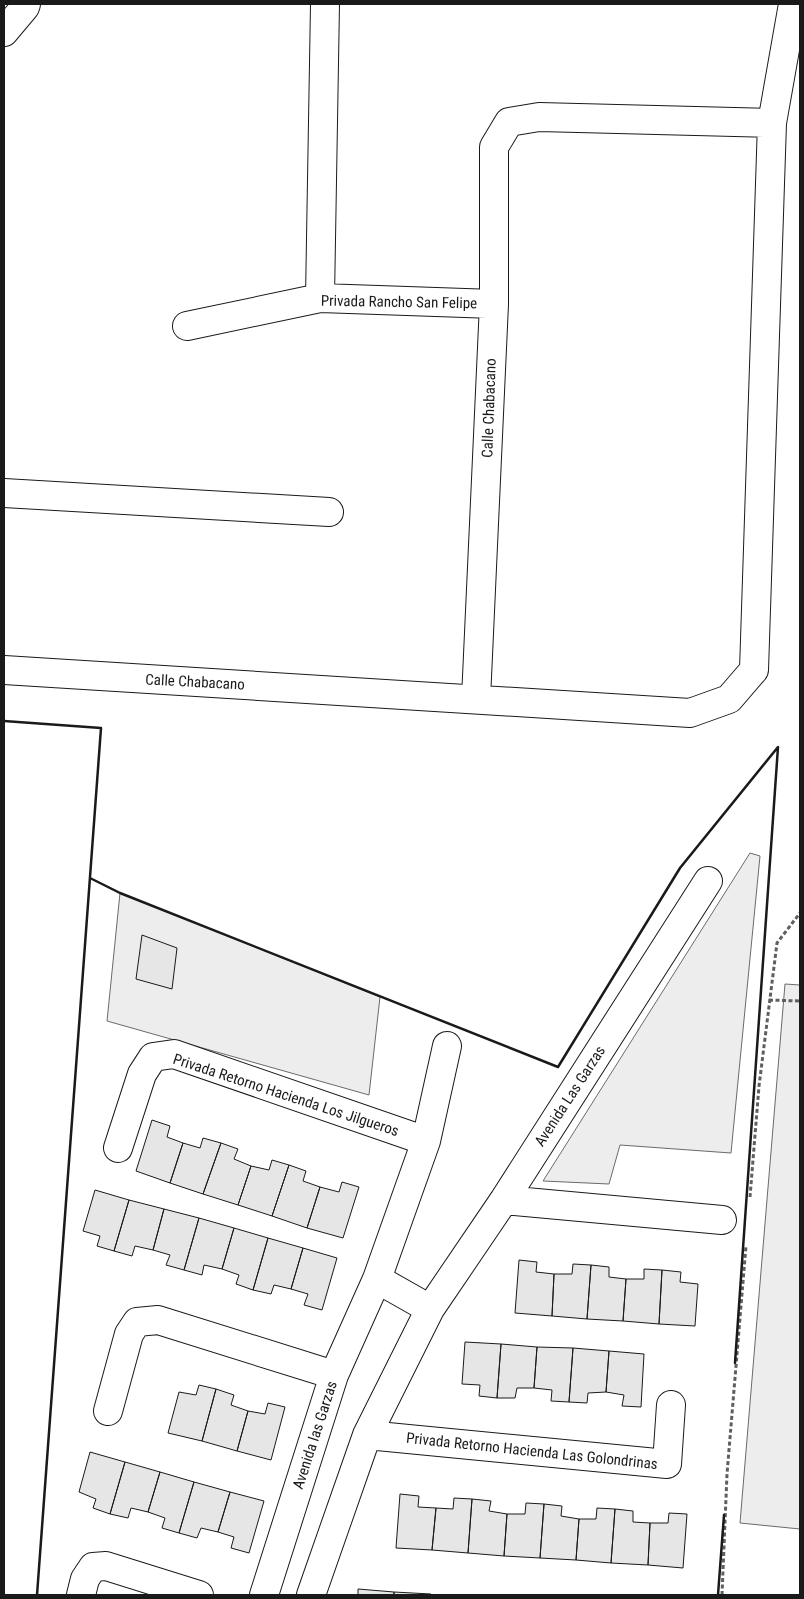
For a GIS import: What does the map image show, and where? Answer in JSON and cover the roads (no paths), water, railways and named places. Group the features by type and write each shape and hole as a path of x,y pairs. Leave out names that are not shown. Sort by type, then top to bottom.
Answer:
{"street":[{"path":"4,32 26,7 26,4"},
{"path":"320,298 325,4"},
{"path":"772,123 793,4"},
{"name":"Calle Chabacano","path":"4,670 690,713 729,699 754,670 772,123 539,117 509,122 494,148 494,304 476,699"},
{"name":"Privada Rancho San Felipe","path":"188,326 320,298 494,304"},
{"path":"4,493 329,512"},
{"name":"Avenida Las Garzas","path":"430,1309 504,1200 708,881"},
{"path":"311,1595 367,1435 430,1309 377,1279 426,1141 447,1046"},
{"name":"Privada Retorno Hacienda Los Jilgueros","path":"118,1148 142,1074 153,1057 174,1054 426,1141"},
{"path":"504,1200 722,1220"},
{"name":"Avenida las Garzas","path":"264,1595 334,1375 377,1279"},
{"path":"108,1411 128,1334 137,1322 158,1320 334,1375"},
{"name":"Privada Retorno Hacienda Las Golondrinas","path":"367,1435 667,1464 670,1405"},
{"path":"81,1595 85,1579 93,1567 106,1566 199,1595"}]}
